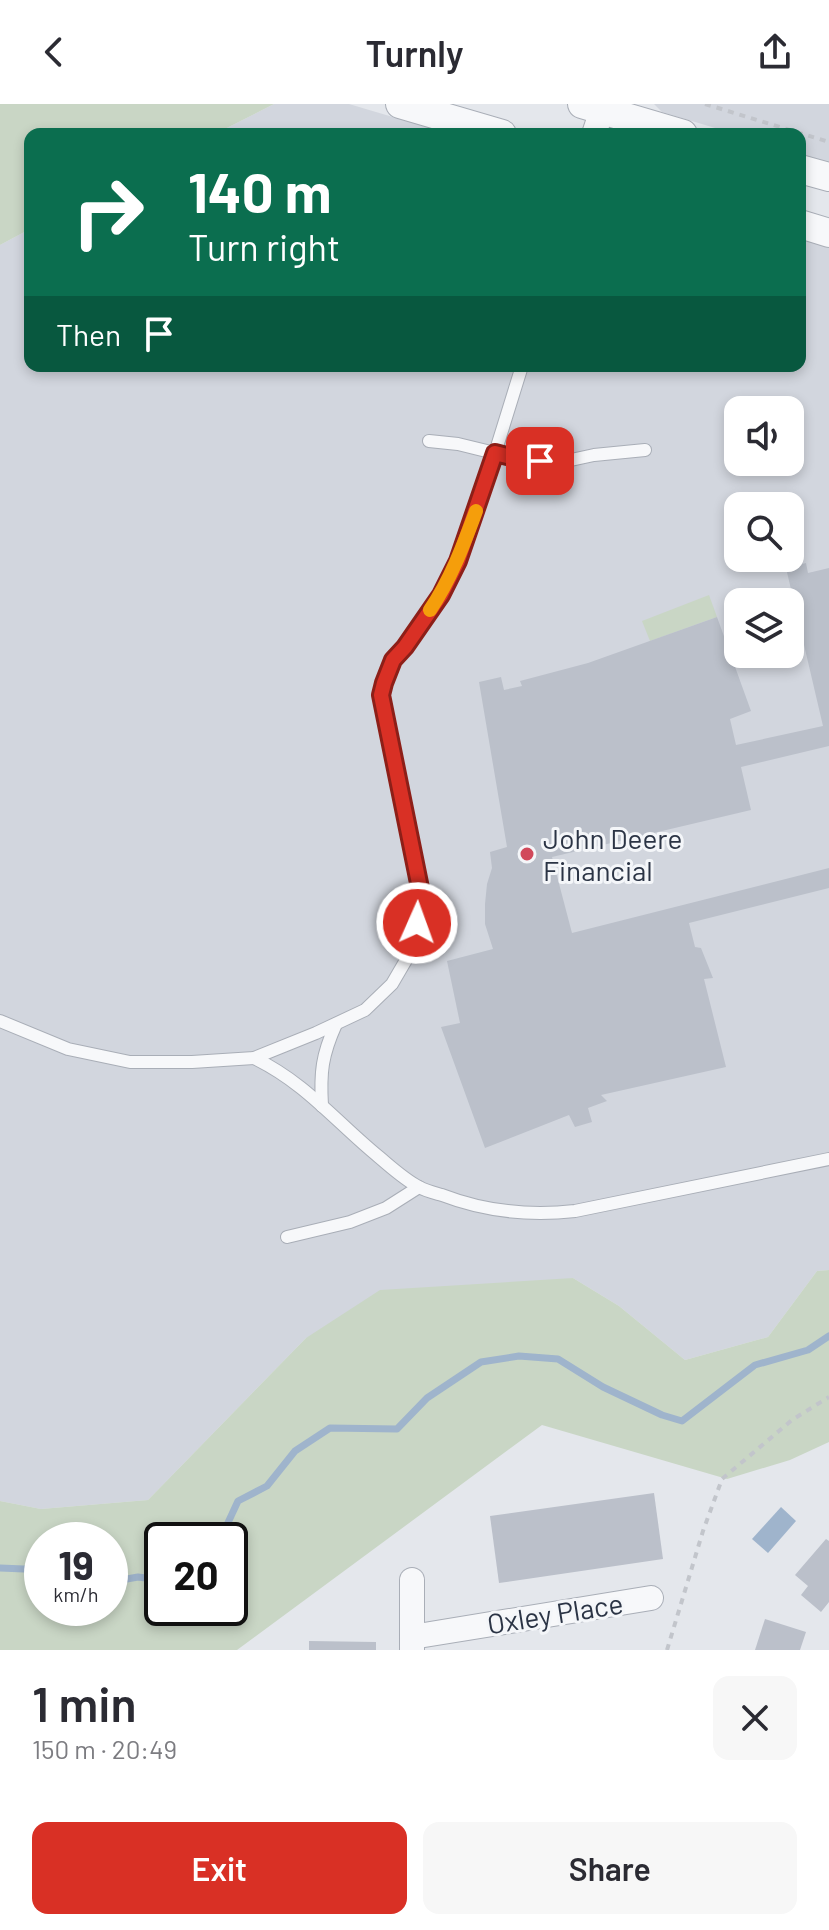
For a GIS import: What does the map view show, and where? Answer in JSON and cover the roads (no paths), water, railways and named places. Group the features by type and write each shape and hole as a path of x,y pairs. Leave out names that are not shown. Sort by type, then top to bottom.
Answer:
{"street":[{"path":"400,104 482,128"},
{"path":"595,113 658,128"},
{"path":"806,171 829,177"},
{"path":"806,226 829,233"},
{"path":"412,1580 412,1643"},
{"name":"Oxley Place","path":"412,1643 651,1598"}],"lane":[{"path":"0,1021 68,1049 130,1062 254,1058 365,1010 392,984 406,960 417,923 421,893 381,695 393,660 441,595 458,561 520,372"},
{"path":"429,441 458,444 523,460 557,463 594,455 645,450"},
{"path":"322,1106 322,1061 336,1024"},
{"path":"254,1058 299,1085 379,1157 419,1187 467,1205 508,1212 551,1214 575,1211 829,1159"},
{"path":"287,1237 350,1222 386,1208 419,1187"}],"water":[{"path":"781,1507 796,1521 768,1553 752,1539"}],"waterway":[{"path":"228,1522 238,1501 267,1486 295,1451 330,1428 397,1429 427,1398 481,1362 519,1356 558,1359 603,1387 682,1421 755,1365 808,1350 829,1336"},
{"path":"0,1568 24,1569"},
{"path":"128,1579 144,1578"}],"place":[{"name":"John Deere Financial","path":"527,854"}]}
